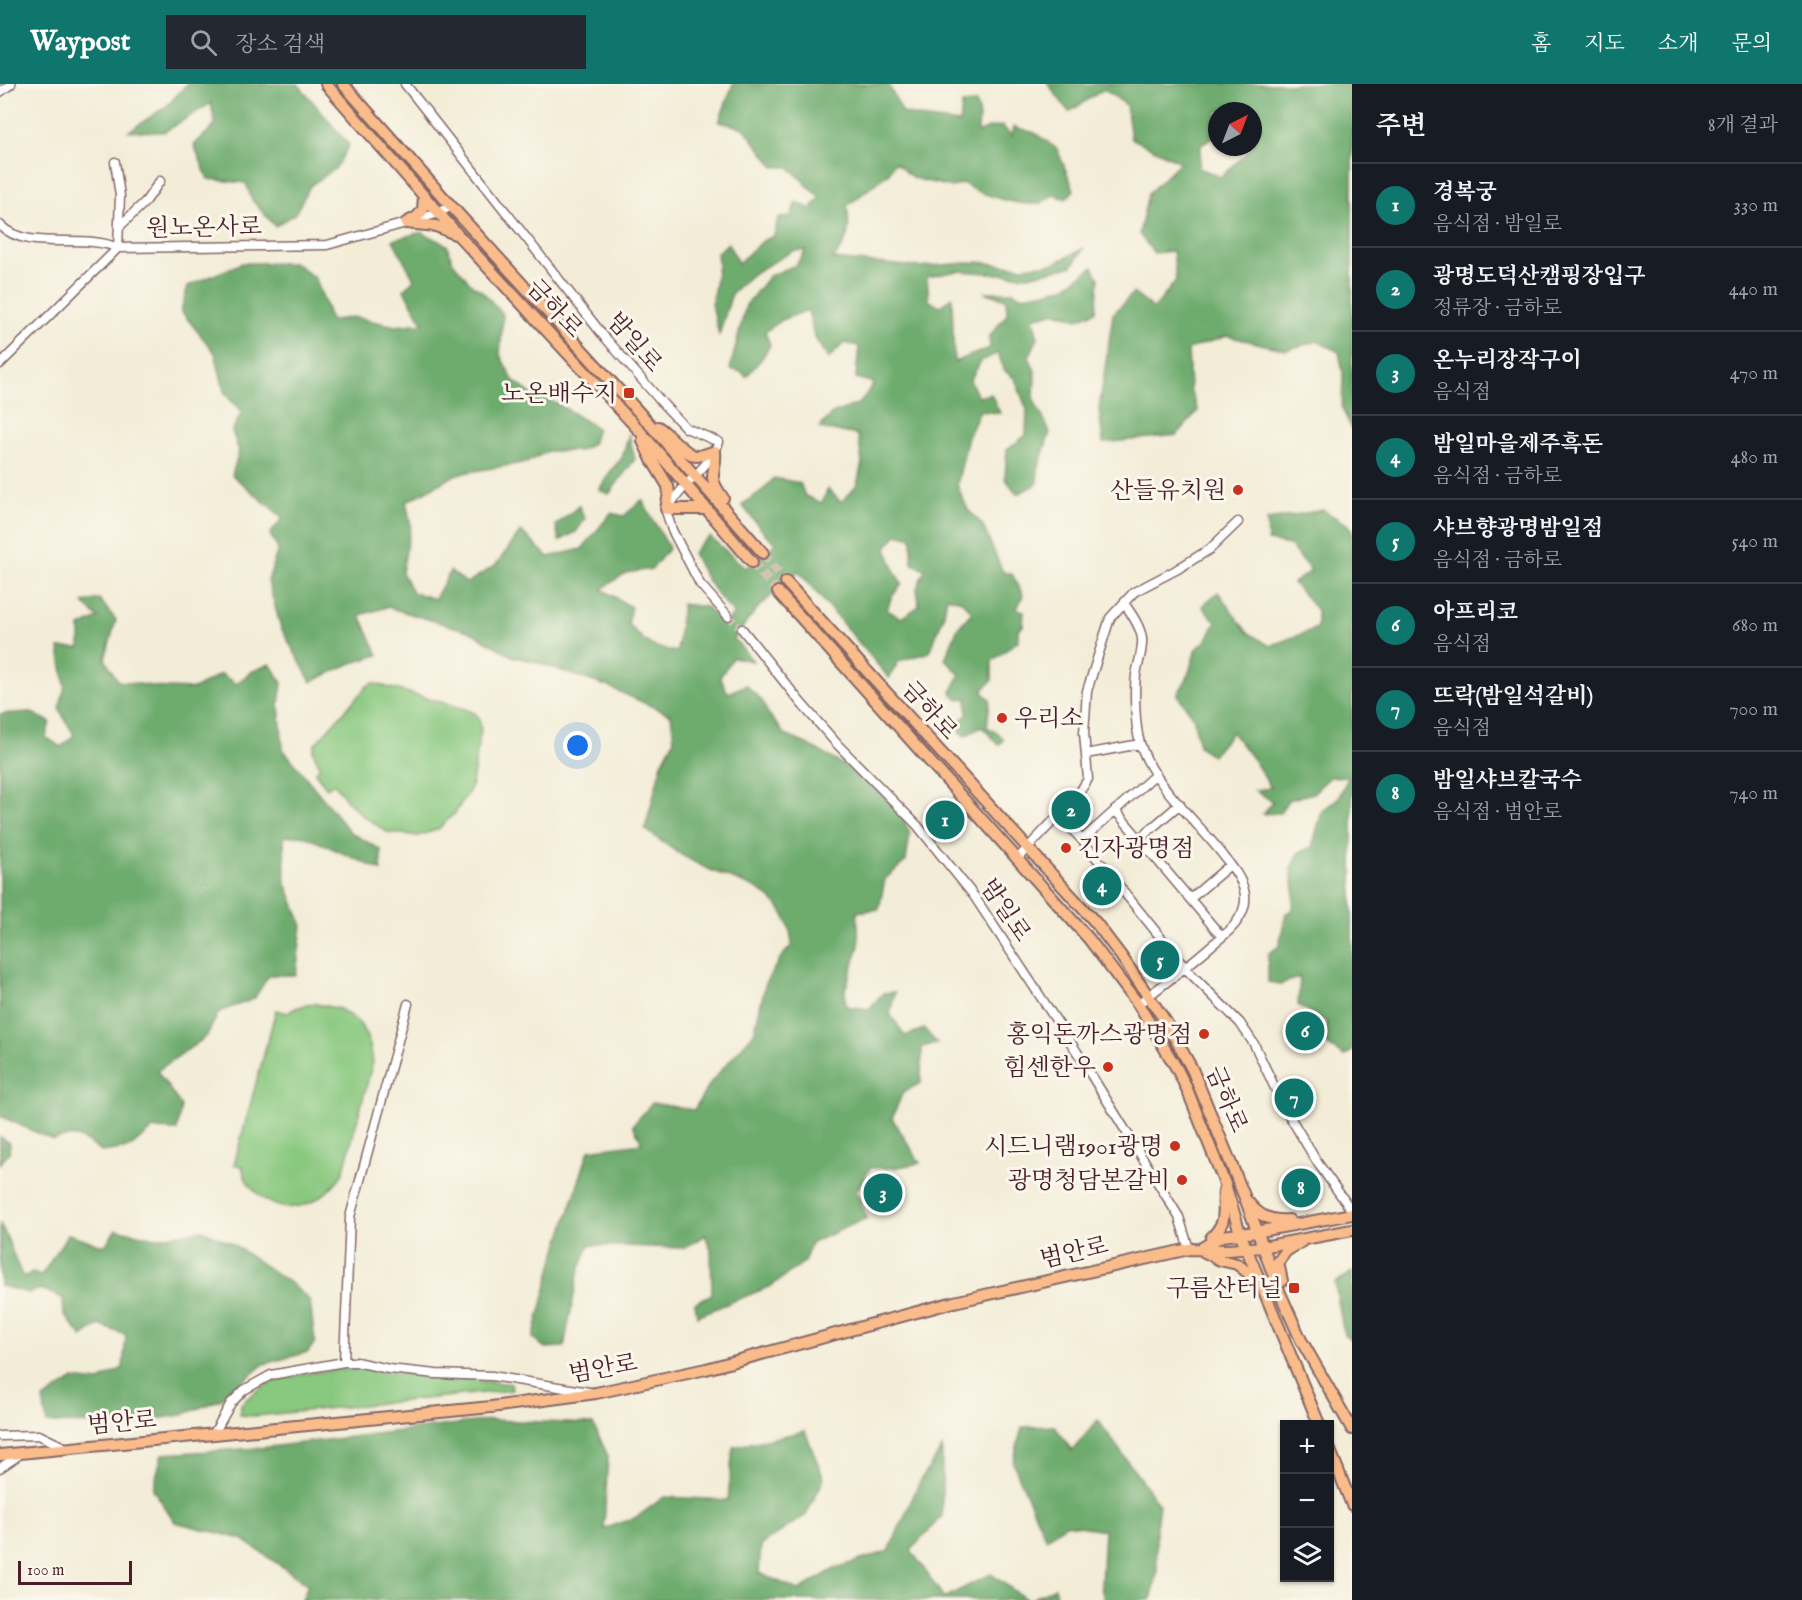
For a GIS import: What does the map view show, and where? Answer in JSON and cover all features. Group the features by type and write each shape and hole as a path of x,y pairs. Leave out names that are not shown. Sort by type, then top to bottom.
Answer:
{"main road":[{"name":"금하로","path":"326,84 458,235 638,429 752,561"},
{"name":"금하로","path":"343,84 763,552"},
{"path":"406,224 423,210 423,196"},
{"path":"406,224 441,227 458,235"},
{"path":"645,419 667,433 688,454 700,456 715,451 716,462 712,482 739,526"},
{"path":"638,429 652,460 668,486 666,509 706,509"},
{"name":"금하로","path":"786,582 1096,923 1149,996 1192,1069 1245,1198 1280,1293 1301,1340 1352,1429"},
{"name":"금하로","path":"778,592 1089,939 1138,1004 1187,1089 1225,1184 1240,1233 1317,1420"},
{"path":"1200,1250 1224,1221 1222,1206 1225,1184"},
{"path":"1245,1198 1257,1212 1266,1218 1310,1221"},
{"path":"1200,1250 1222,1236 1256,1232 1352,1213"},
{"name":"범안로","path":"0,1455 491,1407 596,1393 706,1369 954,1302 1189,1249 1229,1250 1262,1247 1352,1230"},
{"path":"1280,1293 1282,1282 1278,1262 1286,1251 1306,1239"},
{"path":"1200,1250 1220,1260 1241,1266 1262,1284"},
{"path":"1334,1462 1352,1505"}],"street":[{"path":"0,92 11,84"},
{"name":"밤일로","path":"405,84 602,334 686,428 719,442 715,451"},
{"path":"0,225 17,236 33,239 93,241 118,248 120,196 115,162"},
{"path":"120,226 147,201 160,181"},
{"name":"원노온사로","path":"0,364 118,248 327,245 406,224 439,213 451,206"},
{"path":"715,451 708,463 666,509 666,514 700,584 728,616"},
{"path":"1017,859 1078,795 1088,779 1084,733 1087,691 1110,618 1134,592 1210,549 1238,522"},
{"path":"1124,603 1133,616 1142,638 1136,678 1136,724 1140,744 1156,774 1205,832 1238,876 1244,890 1245,902 1244,911 1237,922 1222,937 1186,969 1138,1004"},
{"name":"밤일로","path":"742,629 801,703 837,744 917,825 974,896 1077,1052 1179,1217 1189,1249"},
{"path":"1086,754 1140,744"},
{"path":"1082,840 1156,774"},
{"path":"1139,839 1180,804"},
{"path":"1115,810 1222,937"},
{"path":"1059,816 1082,840 1186,969 1240,1023 1266,1066 1284,1107 1317,1162 1352,1213"},
{"path":"1190,899 1230,865"},
{"path":"344,1362 351,1217 408,1004"},
{"path":"213,1435 231,1403 244,1390 271,1375 344,1362 389,1370 492,1376 596,1393"},
{"path":"0,1436 39,1436 66,1448"},
{"path":"0,1468 24,1452"}],"green space":[{"path":"187,84 298,84 349,145 336,168 310,186 295,214 275,226 252,200 246,183 208,179 194,145 215,125 211,103 164,132 129,131 167,106"},
{"path":"733,84 888,84 903,113 960,123 962,104 976,103 979,111 978,133 1002,126 1012,136 1014,127 1035,133 1057,149 1074,190 1066,199 1053,195 1041,203 1013,202 978,191 963,183 952,187 913,178 895,162 889,173 847,206 848,234 843,246 833,259 919,267 978,262 1021,267 1053,264 1083,249 1072,266 1028,276 958,271 927,277 929,301 941,306 952,297 954,362 990,348 989,337 1007,314 1006,299 984,292 1014,292 1021,296 1042,293 1064,287 1093,267 1099,279 1096,311 1078,319 1056,312 1033,318 1038,338 1029,357 1035,371 1034,400 1050,432 1038,469 1037,484 1017,494 1005,478 1007,450 1026,435 1027,410 1015,379 1004,370 998,353 981,361 970,380 978,397 991,394 1000,413 980,411 968,437 957,485 968,510 982,524 1003,572 1012,574 1023,595 1017,609 1024,611 1023,626 1018,629 1018,641 992,661 992,680 982,691 990,700 987,727 1004,739 999,745 982,727 964,736 955,724 967,715 967,698 958,700 951,692 960,675 945,659 958,628 972,612 962,601 947,597 943,618 930,652 899,661 889,678 798,571 755,611 734,639 753,661 733,657 720,677 728,693 746,685 763,702 767,712 785,735 809,745 864,777 902,815 910,834 906,861 885,879 879,909 857,912 859,946 845,990 846,1006 869,1009 883,993 895,992 890,1014 905,1036 924,1029 937,1043 922,1047 921,1083 903,1092 892,1118 920,1163 894,1168 870,1168 856,1191 867,1218 811,1243 804,1262 771,1286 697,1316 695,1303 712,1294 711,1250 705,1235 685,1248 589,1245 578,1274 564,1347 545,1348 533,1338 553,1262 589,1150 642,1143 633,1125 652,1103 694,1110 711,1082 754,1033 766,982 792,945 789,926 782,912 762,892 688,859 645,829 662,763 674,740 671,715 609,687 512,656 471,632 387,607 360,615 378,655 352,663 311,682 281,628 268,581 278,549 270,534 283,518 232,475 239,451 232,431 242,412 225,394 215,353 181,311 188,286 242,263 295,263 316,279 331,321 353,317 396,326 423,323 404,290 414,279 393,240 421,232 447,245 452,261 473,286 482,291 503,314 500,355 513,380 534,396 558,404 597,428 592,444 580,451 547,451 528,462 457,474 406,502 411,525 402,572 412,592 435,599 450,571 467,583 496,565 521,531 548,557 582,549 611,513 624,516 642,500 669,548 652,569 626,573 602,589 631,607 628,624 645,641 654,646 677,652 682,604 707,607 723,626 734,614 710,584 697,562 693,553 699,545 710,537 746,568 776,543 764,533 742,505 764,489 774,478 800,483 805,496 822,503 828,489 841,502 857,485 862,463 858,435 819,428 832,414 860,403 874,383 856,378 859,346 844,343 828,359 814,336 808,310 782,320 765,332 770,345 746,377 742,372 730,369 746,305 769,276 796,265 806,250 793,251 752,274 732,293 719,335 712,305 718,264 717,253 728,243 738,263 764,240 774,236 778,218 791,217 796,202 810,209 820,198 789,167 774,167 744,128 719,122","holes":["897,534 912,538 912,564 925,569 917,588 919,606 901,618 887,610 891,598 902,584 886,548"]},
{"path":"1048,84 1352,84 1352,430 1342,408 1343,373 1339,352 1317,341 1286,350 1227,336 1188,349 1190,389 1198,411 1177,435 1103,443 1099,409 1113,314 1133,293 1154,309 1176,280 1173,251 1154,253 1139,234 1148,194 1180,162 1131,138 1126,105 1104,89 1069,112"},
{"path":"629,434 635,459 609,494 599,490 622,458"},
{"path":"579,506 585,519 576,532 559,541 556,525"},
{"path":"1323,510 1348,525 1352,531 1352,1051 1344,1056 1326,1044 1327,1022 1298,1005 1300,977 1281,984 1268,982 1268,954 1279,946 1286,913 1293,910 1294,889 1291,868 1298,853 1312,847 1322,811 1338,798 1349,776 1330,777 1313,793 1288,800 1280,813 1263,814 1273,802 1255,790 1271,788 1255,762 1232,732 1212,756 1199,746 1193,716 1177,695 1187,679 1196,649 1206,641 1216,622 1202,606 1218,592 1247,632 1270,646 1317,628 1317,610 1293,583 1311,571 1289,545 1268,541 1267,520"},
{"path":"99,599 116,620 105,659 118,681 165,688 194,689 221,674 236,684 251,672 270,664 282,683 279,704 283,749 350,832 381,850 381,870 302,835 284,837 285,881 302,924 296,975 269,975 254,999 219,1012 206,1037 157,1071 181,1106 177,1130 153,1129 129,1148 102,1152 79,1138 53,1140 0,1116 0,714 30,712 50,722 46,737 61,747 74,735 59,709 65,686 59,648 80,648 80,627 98,618 83,603"},
{"path":"373,683 465,709 475,713 479,718 481,729 471,788 455,813 438,829 418,836 387,832 363,816 347,801 334,783 327,788 315,773 320,766 313,752 315,744 367,686"},
{"path":"316,1004 340,1009 360,1024 367,1037 373,1062 343,1173 325,1193 314,1201 291,1207 279,1206 267,1201 256,1192 246,1180 243,1167 234,1164 276,1010 288,1013 298,1007"},
{"path":"0,1137 10,1143 9,1153 0,1164"},
{"path":"0,1224 23,1277 33,1272 41,1276 68,1234 105,1246 116,1229 155,1238 202,1230 231,1243 293,1285 310,1301 315,1342 308,1352 264,1364 221,1399 182,1415 123,1424 47,1423 43,1399 74,1379 98,1382 123,1368 126,1335 99,1325 82,1337 64,1314 63,1298 41,1289 29,1293 0,1286"},
{"path":"1352,1272 1352,1341 1344,1335 1335,1283"},
{"path":"358,1369 511,1384 512,1390 255,1416 240,1415 241,1404 261,1388 273,1382 309,1373"},
{"path":"490,1420 593,1424 608,1456 604,1529 637,1517 664,1497 728,1500 733,1447 805,1431 824,1479 806,1515 761,1545 759,1573 799,1590 836,1568 889,1551 920,1481 942,1448 942,1516 911,1550 944,1598 991,1574 1027,1600 302,1600 308,1585 242,1539 175,1522 153,1489 162,1454 261,1448"},
{"path":"1098,1420 1159,1505 1156,1527 1157,1574 1151,1600 1104,1600 1101,1586 1104,1530 1066,1524 1046,1539 1013,1463 1022,1427 1055,1426 1072,1451"},
{"path":"1055,1587 1056,1600 1030,1600"}],"tunnel":[{"path":"763,553 786,582"},
{"path":"752,562 778,592"},
{"path":"728,616 742,629"}],"place":[{"name":"노온배수지","path":"629,393"},
{"name":"산들유치원","path":"1238,490"},
{"name":"우리소","path":"1002,718"},
{"name":"광명도덕산캠핑장입구","path":"1071,810"},
{"name":"경복궁","path":"945,820"},
{"name":"긴자광명점","path":"1066,848"},
{"name":"밤일마을제주흑돈","path":"1102,886"},
{"name":"샤브향광명밤일점","path":"1160,960"},
{"name":"아프리코","path":"1305,1031"},
{"name":"홍익돈까스광명점","path":"1204,1034"},
{"name":"힘센한우","path":"1108,1067"},
{"name":"뜨락(밤일석갈비)","path":"1294,1098"},
{"name":"시드니램1901광명","path":"1175,1146"},
{"name":"광명청담본갈비","path":"1182,1180"},
{"name":"밤일샤브칼국수","path":"1301,1188"},
{"name":"온누리장작구이","path":"883,1193"},
{"name":"구름산터널","path":"1294,1288"}]}
